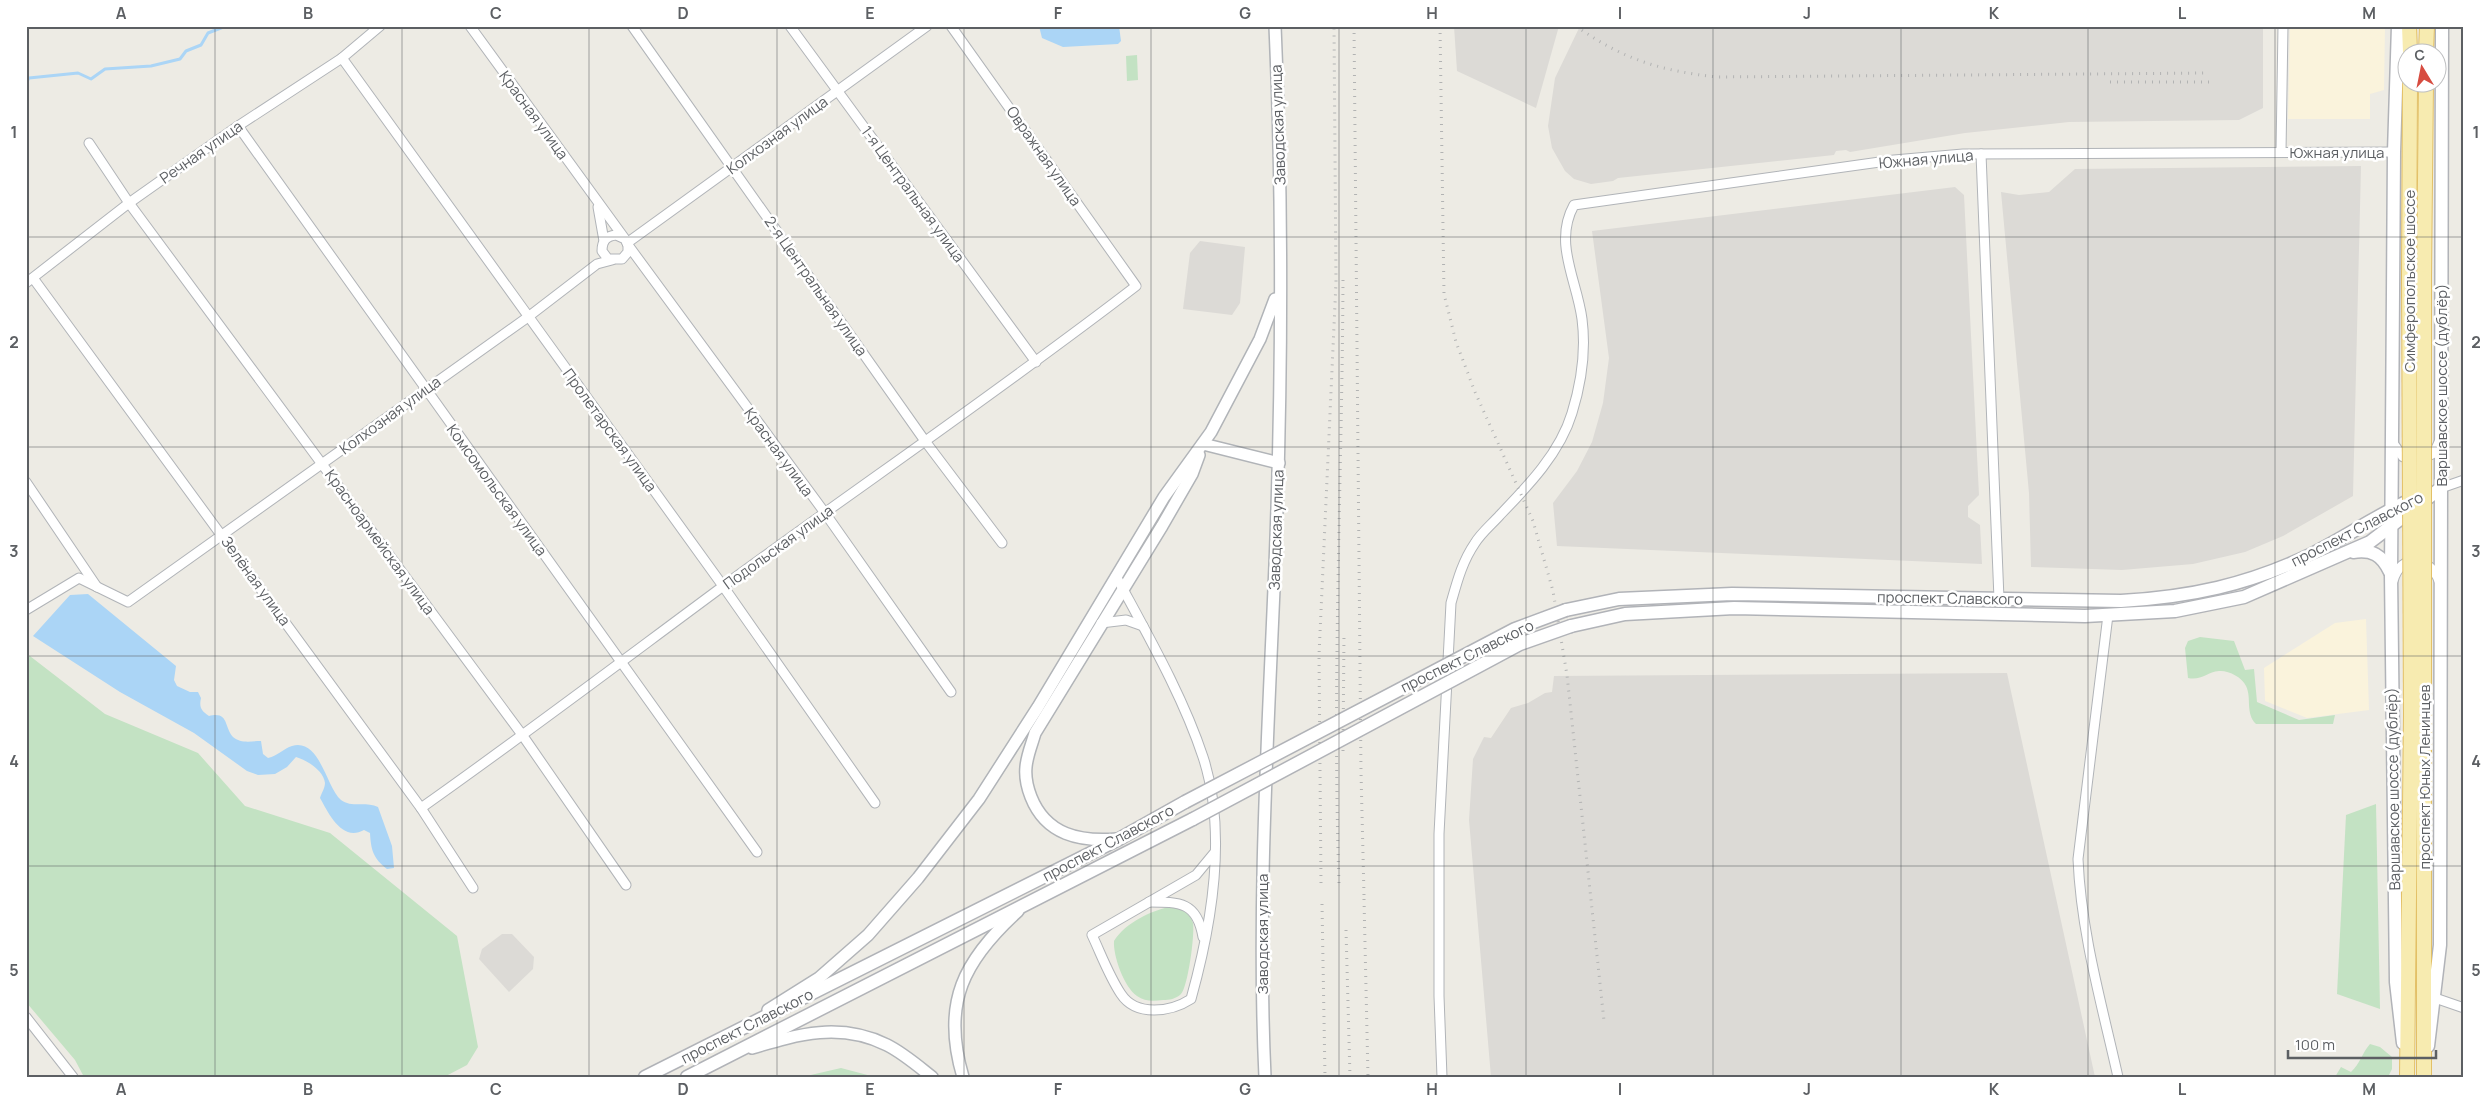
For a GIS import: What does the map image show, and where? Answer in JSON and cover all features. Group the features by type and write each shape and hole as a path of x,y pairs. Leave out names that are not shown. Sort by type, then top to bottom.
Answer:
{"main road":[{"name":"Варшавское шоссе (дублёр)","path":"2398,26 2394,152 2391,580 2396,982 2407,1074"},
{"path":"2409,26 2410,42"},
{"path":"2426,42 2427,26"},
{"name":"Варшавское шоссе (дублёр)","path":"2424,1075 2435,998 2440,945 2442,26"},
{"name":"Симферопольское шоссе","path":"2409,479 2410,92"},
{"name":"Симферопольское шоссе","path":"2424,477 2426,92"},
{"name":"проспект Юных Ленинцев","path":"2407,1074 2424,477"},
{"name":"проспект Юных Ленинцев","path":"2409,479 2418,716 2424,1075"},
{"name":"проспект Славского","path":"645,1077 1119,839 1185,802 1515,628 1566,610 1619,599 1732,594 2122,601 2172,598 2208,592 2260,577 2310,555 2391,509 2441,488"},
{"name":"проспект Славского","path":"687,1077 1194,819 1520,644 1571,626 1625,614 1734,608 2108,615 2175,611 2236,598 2265,589 2370,542 2441,488"},
{"path":"2343,554 2363,551 2378,554 2385,562 2391,580"}],"street":[{"name":"Речная улица","path":"30,281 129,203 238,126 342,58 380,26"},
{"name":"Красная улица","path":"470,26 640,263 825,513 951,692"},
{"name":"2-я Центральная улица","path":"632,26 925,441 1002,543"},
{"name":"1-я Центральная улица","path":"790,26 1036,362"},
{"name":"Колхозная улица","path":"626,242 927,26"},
{"name":"Овражная улица","path":"952,26 1136,286"},
{"name":"Заводская улица","path":"1265,1077 1263,1033 1263,844 1278,462 1281,268 1275,26"},
{"name":"Южная улица","path":"2281,152 2283,26"},
{"name":"Пролетарская улица","path":"342,58 723,586 875,803"},
{"name":"Комсомольская улица","path":"238,126 757,852"},
{"name":"Красноармейская улица","path":"89,143 129,203 324,464 523,736 626,885"},
{"name":"Южная улица","path":"1442,1077 1439,996 1438,834 1451,603 1461,568 1475,542 1532,481 1558,444 1572,415 1580,379 1583,348 1582,318 1571,279 1564,237 1568,217 1574,205 1894,160 1981,154 2394,152"},
{"path":"1981,154 1999,599"},
{"name":"Красная улица","path":"598,204 603,246"},
{"path":"598,264 603,246 611,235 620,236 626,242 625,256 622,259 608,259 603,246"},
{"name":"Красная улица","path":"625,256 640,263"},
{"name":"Колхозная улица","path":"26,610 79,578 128,602 324,464 528,317 598,264 612,260"},
{"path":"726,1036 818,978 868,935 918,878 979,800 1038,707 1164,497 1203,444 1267,325 1277,295 1281,268"},
{"name":"Зелёная улица","path":"30,281 222,535 421,808 472,888"},
{"name":"Подольская улица","path":"421,808 523,736 723,586 1036,362 1136,286"},
{"path":"2392,438 2398,453 2408,460 2419,461 2434,453 2440,437"},
{"path":"1203,444 1278,462"},
{"path":"1119,839 1093,841 1076,838 1051,826 1037,810 1026,777 1027,758 1035,733 1192,474 1203,444"},
{"path":"2441,488 2464,480"},
{"path":"26,482 99,589"},
{"path":"2391,580 2402,564 2411,561 2421,561 2430,565 2436,573 2441,586"},
{"path":"1116,576 1143,626 1202,757 1214,815 1215,852 1210,909 1191,999 1179,1007 1164,1011 1132,1004 1121,995 1092,935 1196,875 1215,852"},
{"path":"2108,615 2078,859 2079,896 2086,935 2118,1077"},
{"path":"1101,624 1126,620 1143,626"},
{"path":"1148,902 1182,903 1191,908 1198,919 1204,942"},
{"path":"963,1077 957,1055 954,1024 964,979 974,960 991,936 1026,903"},
{"path":"2435,998 2464,1008"},
{"path":"26,1017 73,1077"},
{"path":"733,1054 801,1034 831,1031 862,1036 888,1046 932,1077"}],"shaded area":[{"path":"1454,26 1559,26 1536,108 1457,71"},
{"path":"1580,26 2263,26 2263,108 2239,120 2069,122 1965,133 1850,152 1846,150 1836,151 1834,155 1618,178 1613,181 1591,184 1574,179 1565,171 1552,148 1548,126 1555,78"},
{"path":"2290,26 2385,26 2384,90 2370,94 2370,119 2288,119"},
{"path":"2361,166 2353,496 2283,536 2245,552 2193,564 2122,570 2031,567 2029,493 2001,192 2019,195 2049,192 2075,169"},
{"path":"1955,187 1964,195 1979,495 1968,506 1968,517 1980,525 1982,564 1557,546 1553,503 1577,471 1592,442 1603,403 1609,358 1592,231"},
{"path":"1200,241 1245,247 1240,303 1232,315 1183,309 1190,253"},
{"path":"2366,619 2369,710 2307,718 2265,701 2264,668 2335,623"},
{"path":"2007,673 2095,1077 1491,1077 1469,820 1473,759 1484,737 1491,738 1511,708 1528,703 1545,693 1552,692 1554,676"},
{"path":"502,934 512,934 534,957 533,969 509,992 479,959 482,949"}],"green space":[{"path":"1137,55 1138,80 1127,81 1126,56"},
{"path":"2200,637 2234,641 2245,670 2254,669 2257,702 2299,720 2335,715 2333,724 2256,724 2251,715 2248,691 2238,677 2219,671 2193,679 2188,678 2185,648 2188,641"},
{"path":"26,653 105,714 198,753 245,806 330,833 457,936 478,1047 467,1065 444,1077 84,1077 75,1060 26,1002"},
{"path":"2376,804 2380,1009 2337,994 2346,815"},
{"path":"1174,906 1188,914 1193,923 1190,960 1184,989 1179,996 1172,999 1146,1000 1132,992 1124,979 1115,955 1114,941 1125,928 1140,918 1157,910"},
{"path":"2370,1044 2380,1047 2392,1057 2392,1069 2388,1077 2335,1077 2341,1067 2351,1072 2357,1066"},
{"path":"841,1068 875,1077 802,1077"}],"water":[{"path":"1039,26 1119,26 1121,41 1118,44 1063,47 1042,38"},
{"path":"88,594 176,666 174,680 177,686 190,692 198,692 201,698 202,710 209,716 215,715 223,718 233,737 250,742 261,741 263,754 268,758 275,756 286,748 302,745 316,756 341,800 349,804 369,804 378,807 392,846 394,868 387,869 376,857 372,849 370,833 364,830 356,833 349,832 332,818 320,798 325,785 322,774 310,763 296,757 287,767 275,774 258,775 247,771 194,733 120,692 33,636 70,595"}],"waterway":[{"path":"26,83 29,78 78,73 91,79 105,69 151,66 180,59 186,51 201,45 208,33 226,26"}],"railway":[{"path":"1321,883 1319,655 1336,282 1334,26"},
{"path":"1354,26 1361,772 1364,895"},
{"path":"1440,26 1444,294 1456,342 1475,392 1533,521 1553,591 1567,675 1604,1021"},
{"path":"1576,26 1610,47 1643,62 1678,71 1717,77 2209,73"},
{"path":"2110,82 2210,82"},
{"path":"1339,883 1337,657 1343,280"},
{"path":"1343,751 1344,634"},
{"path":"1364,899 1368,1077"},
{"path":"1322,904 1325,1077"},
{"path":"1346,930 1350,1077"}]}
